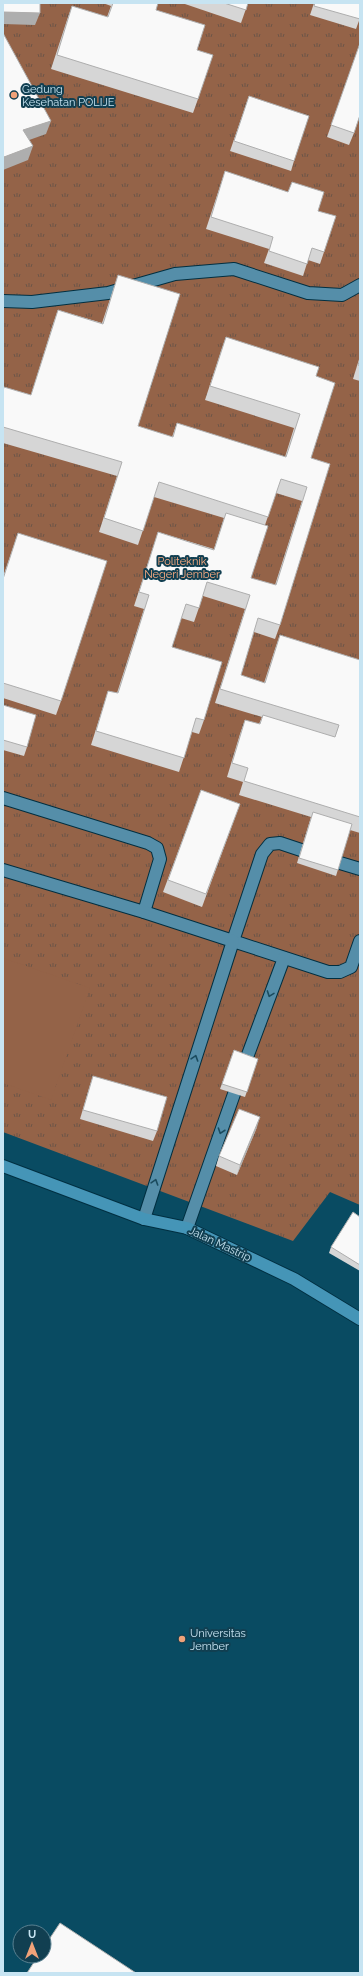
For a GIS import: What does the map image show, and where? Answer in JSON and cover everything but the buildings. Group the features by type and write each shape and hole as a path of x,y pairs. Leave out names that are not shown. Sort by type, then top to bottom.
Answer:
{"main road":[{"name":"Jalan Mastrip","path":"3,1166 144,1219 187,1228 294,1279 360,1319"}],"lane":[{"path":"3,301 32,302 108,293 175,274 234,269 308,293 342,295 360,284"},
{"path":"3,798 148,843 156,848 160,859 144,912"},
{"path":"144,1219 262,854 270,844 280,844 301,850"},
{"path":"340,863 360,869"},
{"path":"3,870 144,912 328,972 340,972 351,967 360,941"},
{"path":"246,1060 284,958"},
{"path":"187,1228 234,1094"}],"green space":[{"name":"Politeknik Negeri Jember","path":"3,3 360,3 360,1205 330,1192 293,1241 3,1132"},
{"path":"3,958 90,988 51,1100 3,1083"}],"place":[{"name":"Gedung Kesehatan POLIJE","path":"14,95"},
{"name":"Universitas Jember","path":"182,1639"}]}
